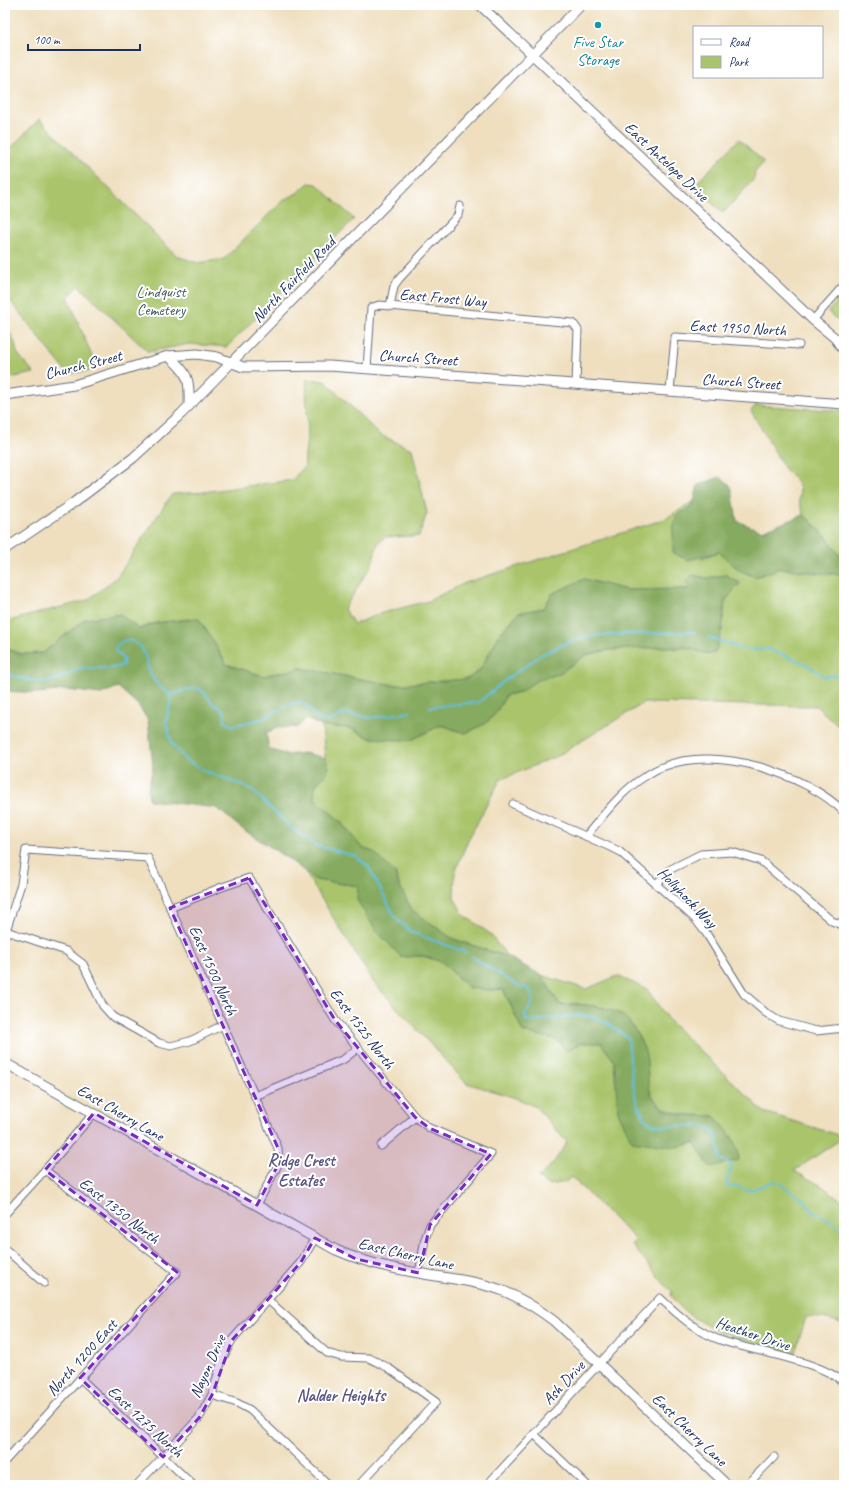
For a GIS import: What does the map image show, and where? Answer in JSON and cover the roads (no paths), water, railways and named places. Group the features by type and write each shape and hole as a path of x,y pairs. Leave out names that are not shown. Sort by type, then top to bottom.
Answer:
{"street":[{"name":"East Antelope Drive","path":"480,5 813,320 840,339 844,351"},
{"name":"North Fairfield Road","path":"5,550 72,504 132,458 189,406 531,54 581,5"},
{"path":"390,306 394,286 399,278 458,215 460,206"},
{"path":"813,320 844,285"},
{"name":"East Frost Way","path":"367,369 371,308 379,305 573,323 578,330 576,384"},
{"name":"East 1950 North","path":"670,392 675,337 800,344"},
{"name":"Church Street","path":"5,395 74,385 168,356 197,354 217,357 243,367 329,366 670,392 841,402"},
{"path":"168,356 180,366 188,378 190,385 189,406"},
{"path":"586,836 620,797 642,778 666,765 698,759 725,759 757,766 795,779 836,804 844,812"},
{"name":"Hollyhock Way","path":"514,804 619,851 657,883 699,923 718,950 744,994 766,1013 779,1021 816,1031 844,1028"},
{"name":"East 1500 North","path":"5,933 21,884 26,850 148,858 278,1148 279,1163 257,1205"},
{"path":"657,883 671,868 701,854 732,852 761,861 827,917 844,926"},
{"name":"East 1525 North","path":"170,908 249,878 335,1020 415,1117 429,1128 491,1154 430,1225 425,1239 419,1273"},
{"path":"5,933 66,951 82,964 102,1006 113,1016 159,1043 172,1046 190,1041 223,1025"},
{"path":"255,1096 344,1059 358,1048"},
{"name":"East Cherry Lane","path":"5,1063 315,1238 356,1259 419,1273 476,1283 520,1298 539,1309 554,1321 727,1485"},
{"path":"5,1214 46,1170 94,1113"},
{"path":"381,1146 415,1117"},
{"name":"East 1350 North","path":"46,1170 177,1272"},
{"name":"Nayon Drive","path":"137,1485 199,1418 212,1395 222,1360 232,1340 301,1262 315,1238"},
{"path":"5,1248 44,1283"},
{"name":"North 1200 East","path":"5,1461 177,1272"},
{"name":"Ash Drive","path":"487,1485 660,1298"},
{"name":"Heather Drive","path":"660,1298 699,1330 722,1341 822,1369 844,1383"},
{"path":"268,1300 327,1353 341,1357 369,1358 387,1367 436,1402 359,1485"},
{"name":"East 1275 North","path":"80,1378 193,1485"},
{"path":"212,1395 237,1403 250,1410 329,1485"},
{"path":"534,1434 586,1485"},
{"path":"747,1485 774,1457"}],"waterway":[{"path":"430,707 479,702 504,681 541,655 573,640 602,635 695,632"},
{"path":"708,637 747,650 768,649 806,664 825,677 832,675 844,679"},
{"path":"5,674 34,681 46,682 55,680 83,668 118,667 123,665 123,658 115,651 116,646 125,640 133,641 141,647 145,655 149,671 157,685 169,694 171,700 166,722 172,744 186,760 203,770 251,789 290,827 317,846 355,856 368,866 396,919 413,933 466,952"},
{"path":"169,694 175,694 193,688 200,689 205,693 211,702 224,711 225,722 233,726 264,718 290,704 300,702 309,708 319,720 329,721 346,713 370,718 410,712"},
{"path":"472,957 518,986 528,988 532,995 532,1004 525,1014 526,1021 566,1016 586,1016 605,1022 628,1038 634,1089 636,1099 643,1116 649,1122 658,1126 698,1125 707,1127 713,1131 718,1141 720,1158 732,1166 726,1183 728,1187 737,1186 742,1189 751,1190 775,1181 802,1198 815,1213 832,1221 840,1227 844,1235"}],"place":[{"name":"Five Star Storage","path":"598,25"}],"district":[{"name":"Ridge Crest Estates","path":"301,1170"},
{"name":"Nalder Heights","path":"341,1395"}],"park label":[{"name":"Lindquist Cemetery","path":"161,300"}]}
